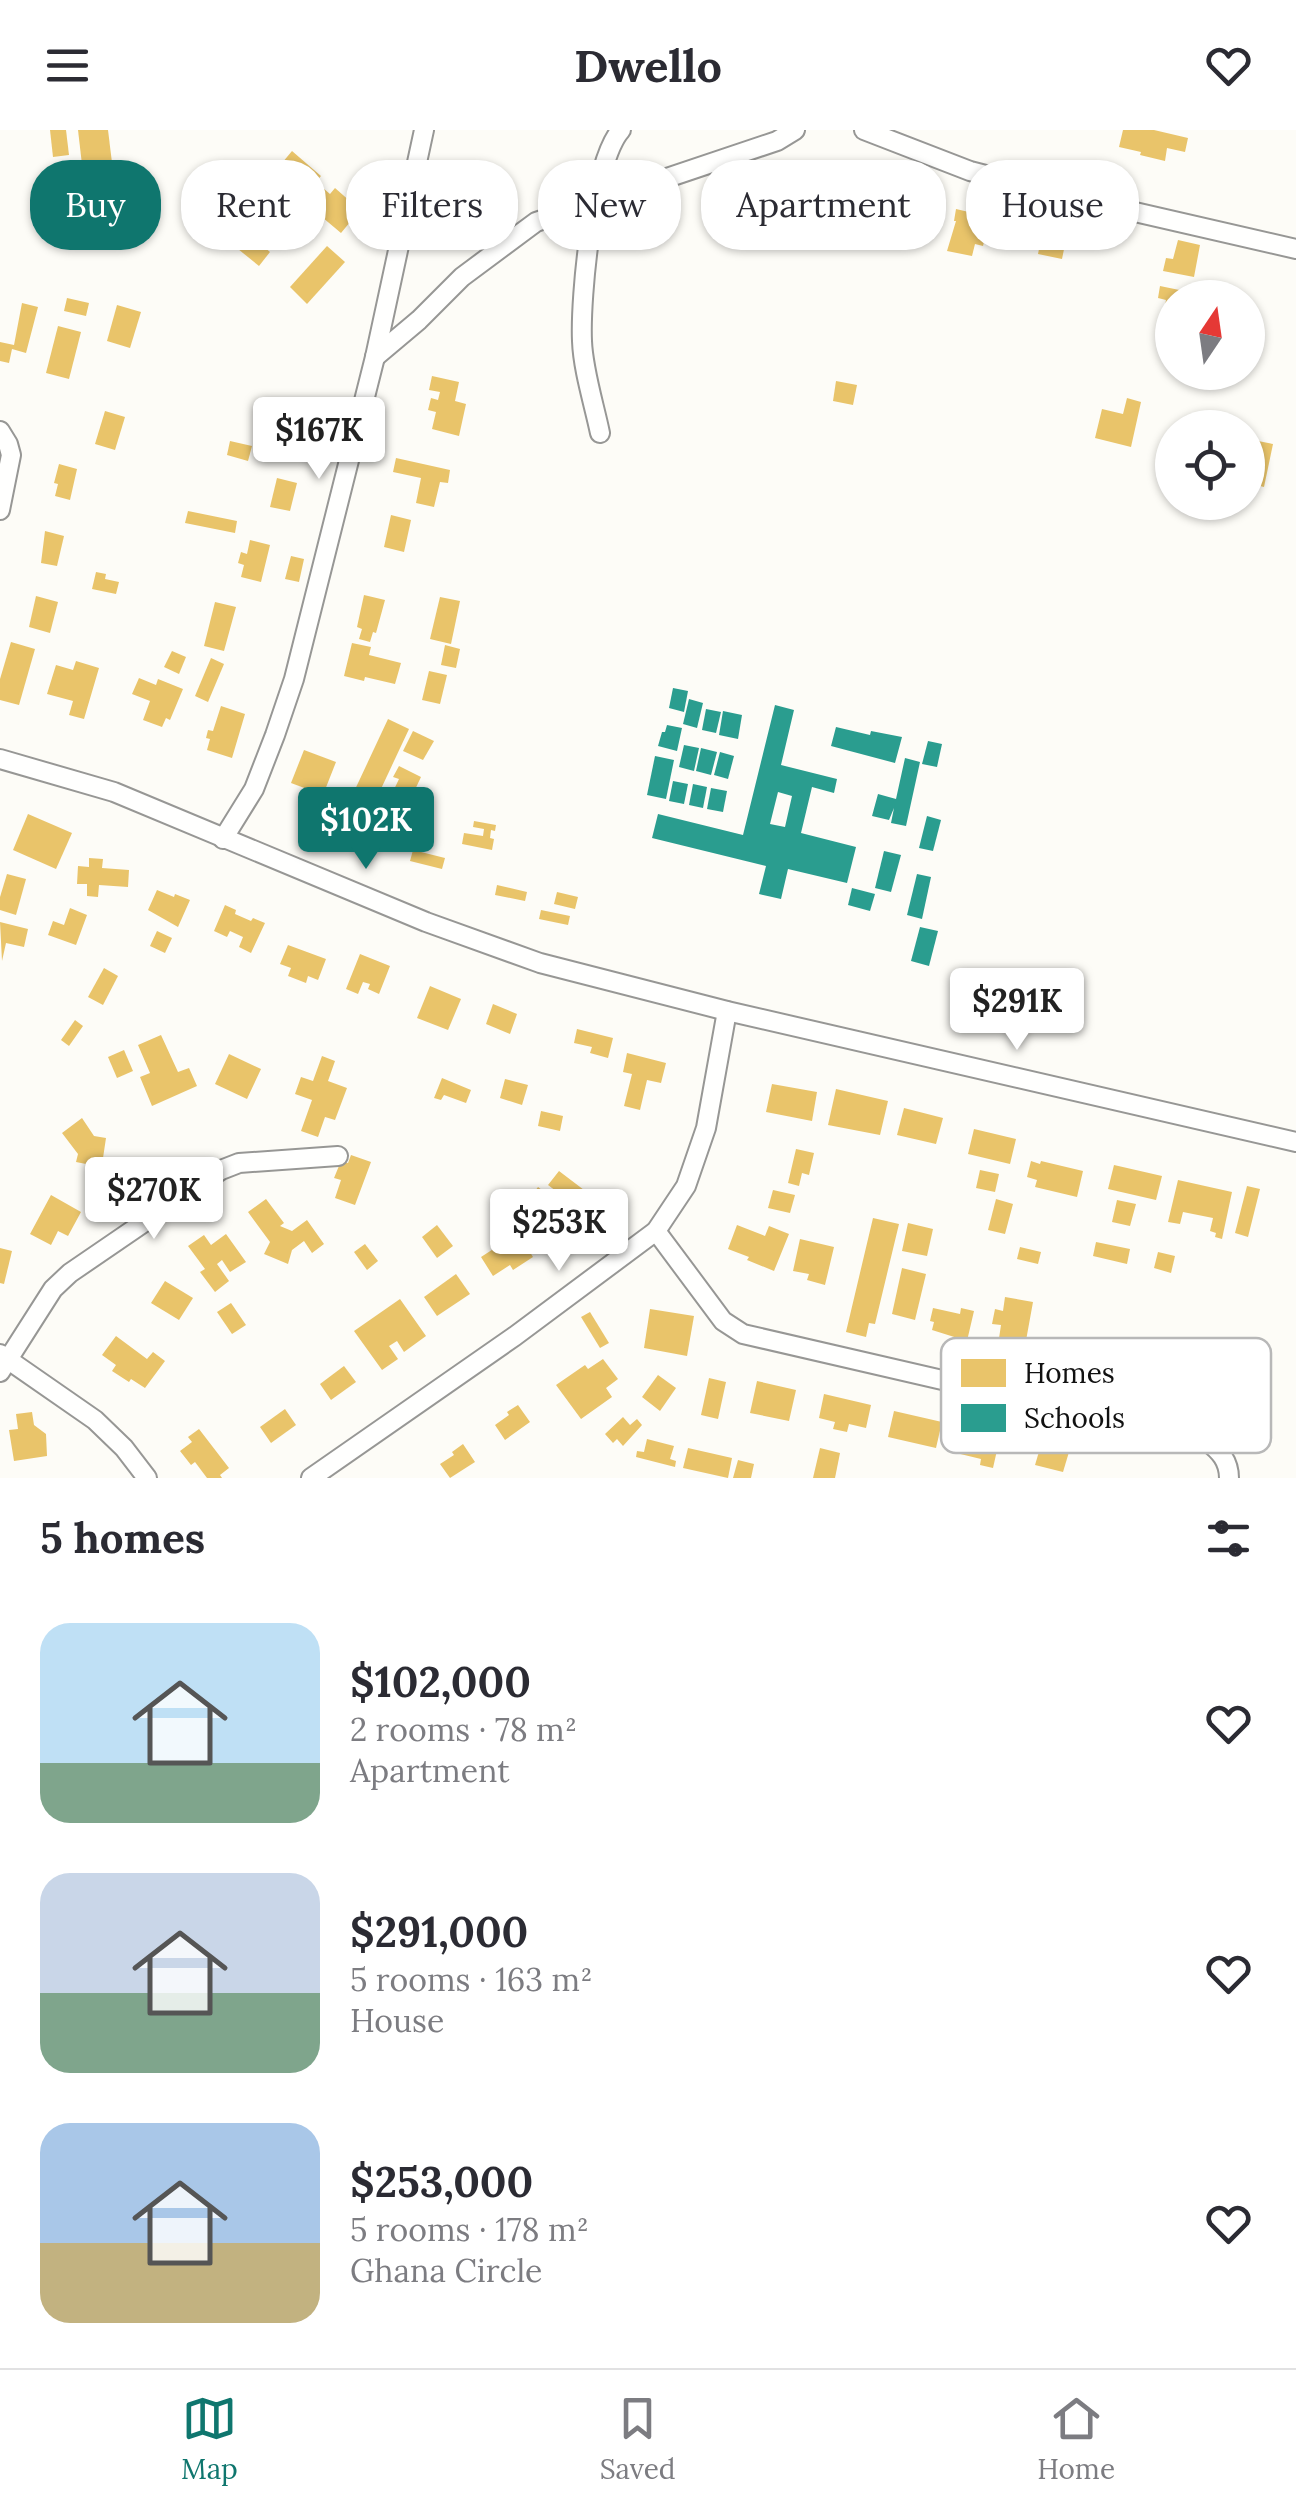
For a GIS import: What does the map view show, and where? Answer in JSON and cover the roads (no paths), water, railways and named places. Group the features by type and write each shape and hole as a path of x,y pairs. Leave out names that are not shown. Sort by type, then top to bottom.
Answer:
{"street":[{"path":"224,839 254,789 294,679 375,357 424,130"},
{"path":"607,160 612,140 621,130"},
{"path":"681,175 777,142 795,130"},
{"path":"864,130 970,171 1296,249"},
{"path":"375,357 462,277 538,221"},
{"path":"587,250 582,344 600,432"},
{"path":"0,432 11,455 0,510"},
{"path":"0,759 114,792 426,922 540,963 728,1012 1296,1142"},
{"path":"312,1478 656,1232 686,1186 706,1128 728,1012"},
{"path":"147,1478 95,1420 3,1362 53,1289 70,1273 212,1176 238,1163 338,1156"},
{"path":"656,1232 724,1321 743,1334 941,1380"},
{"path":"1221,1453 1229,1478"}]}
